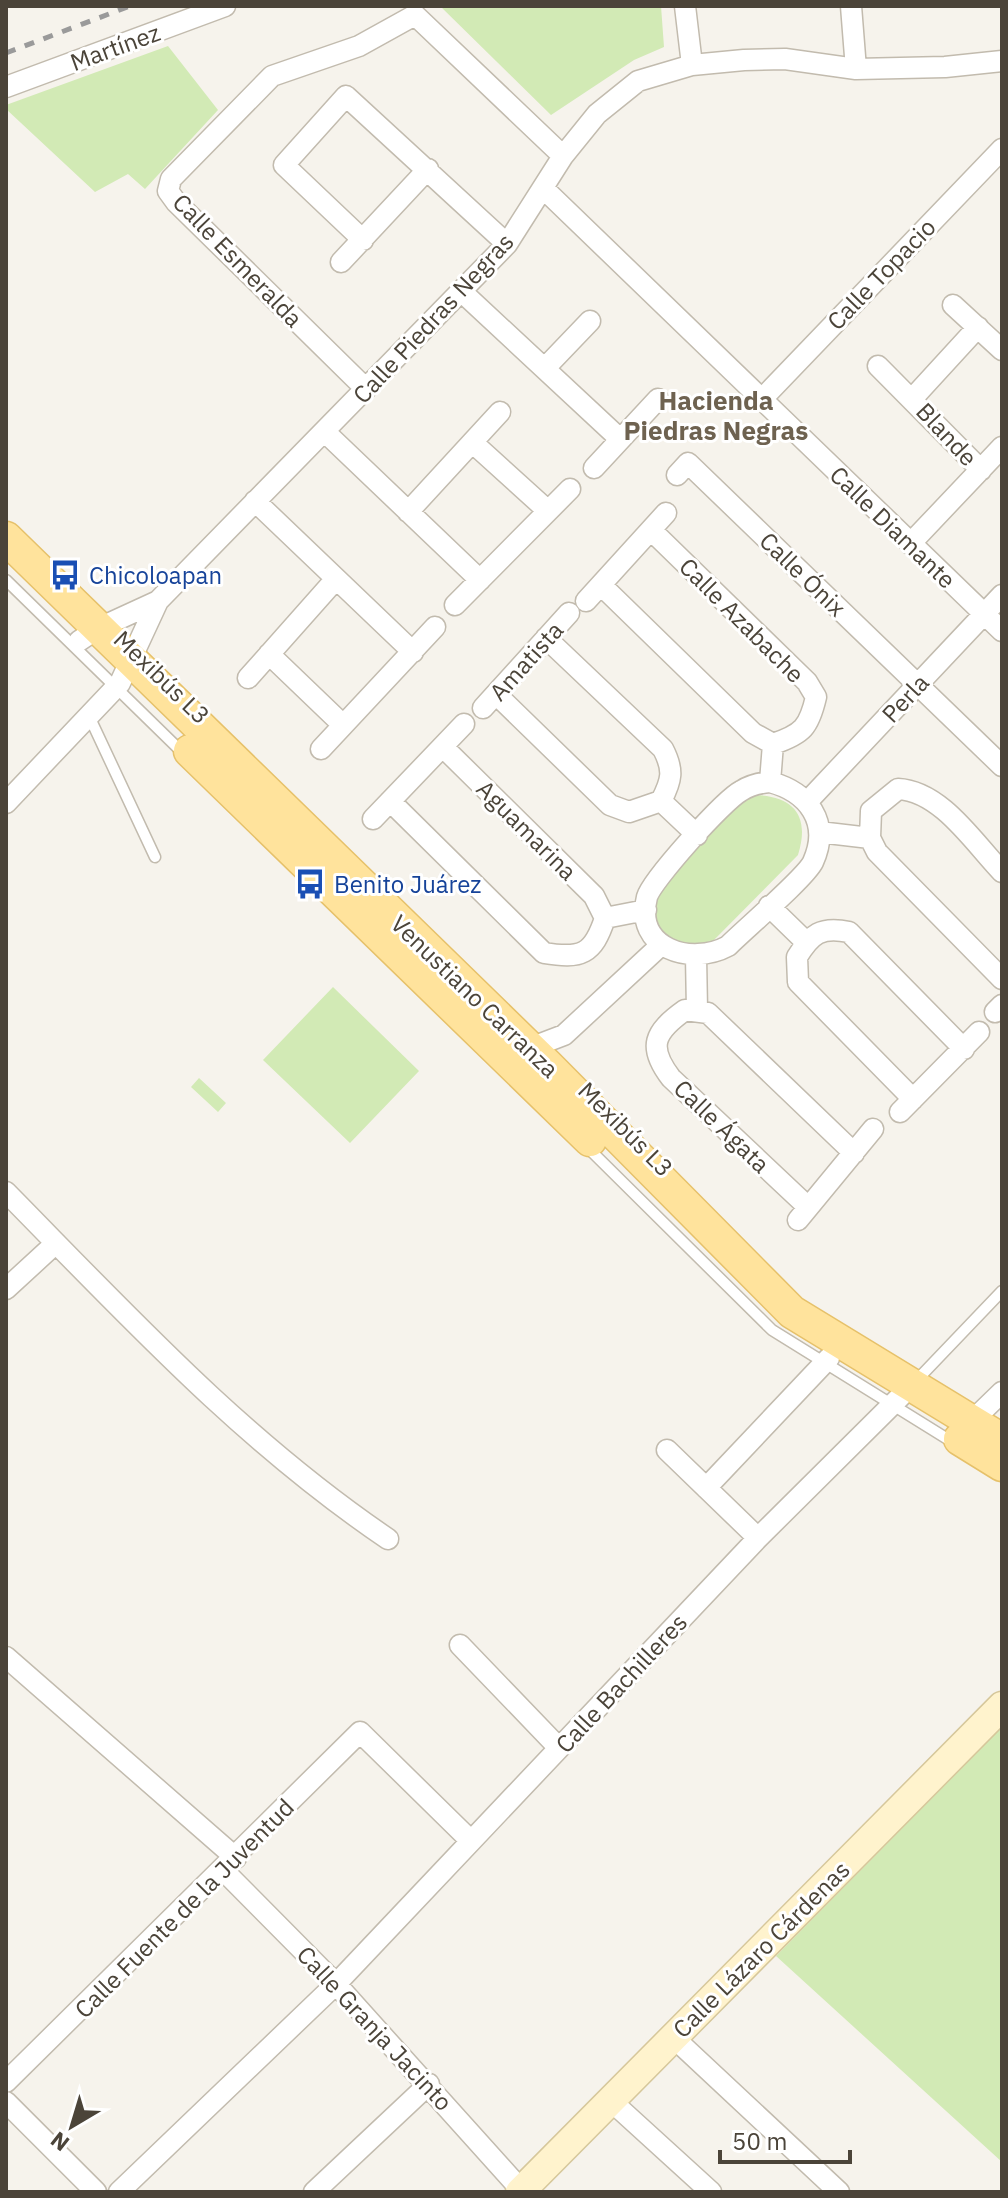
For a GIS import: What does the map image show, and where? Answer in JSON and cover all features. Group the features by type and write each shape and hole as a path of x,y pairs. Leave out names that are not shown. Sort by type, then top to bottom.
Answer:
{"main road":[{"name":"Venustiano Carranza","path":"6,538 94,631 126,672 538,1062 773,1302"},
{"name":"Venustiano Carranza","path":"6,569 94,631"},
{"path":"773,1302 827,1360 990,1425"},
{"path":"773,1302 906,1392 1002,1465"}],"street":[{"name":"Martínez","path":"6,87 225,6"},
{"path":"685,6 692,65"},
{"path":"851,6 856,69"},
{"name":"Calle Esmeralda","path":"366,389 168,191 171,179 272,76 359,46 415,15 426,22 563,156"},
{"name":"Calle Piedras Negras","path":"126,672 158,601 507,244 563,156 597,114 638,81 692,65 785,59 856,69 945,67 1002,61"},
{"path":"363,240 284,165 346,96 507,244"},
{"name":"Calle Topacio","path":"761,400 1002,149"},
{"path":"341,262 428,169"},
{"name":"Calle Diamante","path":"544,189 1002,631"},
{"path":"461,291 620,439"},
{"path":"953,305 1002,350"},
{"path":"545,368 590,321"},
{"name":"Blande","path":"978,327 912,399 981,470"},
{"path":"878,366 912,399"},
{"path":"594,468 658,399"},
{"path":"408,512 500,412"},
{"path":"325,432 480,580"},
{"path":"473,443 548,511"},
{"name":"Blande","path":"910,544 1002,447"},
{"name":"Calle Ónix","path":"682,469 918,684 1002,766"},
{"path":"455,605 570,489"},
{"path":"255,501 413,652"},
{"name":"Amatista","path":"661,801 629,812 610,805 489,701 666,513"},
{"name":"Calle Azabache","path":"651,530 807,682 816,697 810,723 792,738 773,744"},
{"path":"248,678 335,580"},
{"path":"601,585 753,733 773,744 770,782"},
{"name":"Perla","path":"808,801 1002,595"},
{"name":"Calle Piedras Negras","path":"94,631 158,601"},
{"path":"321,749 435,627"},
{"path":"546,638 663,749 671,766 672,782 661,801 697,835"},
{"path":"269,654 343,725"},
{"path":"6,803 89,716 126,672"},
{"path":"373,819 464,724"},
{"name":"Aguamarina","path":"443,747 594,896 605,918"},
{"path":"770,782 790,787 808,801 818,817 819,832 812,863 769,906 728,946 713,954 679,954 660,946 649,930 647,896 657,878 738,792 770,782"},
{"path":"1002,872 930,798 914,790 898,789 883,798 871,811 870,838 877,852 1002,979"},
{"path":"390,801 544,953 576,957 593,946 605,918 646,910"},
{"path":"819,832 870,838"},
{"path":"769,906 806,942"},
{"path":"964,1049 849,932 829,928 816,932 806,942 797,957 798,982 906,1106 964,1049 979,1032"},
{"path":"538,1062 660,946"},
{"path":"696,956 697,1010 722,1023 854,1153 873,1129"},
{"name":"Calle Ágata","path":"697,1010 685,1010 660,1032 656,1046 658,1061 803,1213 854,1153"},
{"path":"6,1192 195,1386 337,1504 388,1539"},
{"path":"6,1289 56,1243"},
{"path":"706,1488 827,1360"},
{"name":"Calle Bachilleres","path":"119,2192 336,1984 758,1538 906,1392"},
{"path":"990,1425 1002,1392"},
{"path":"667,1450 758,1538"},
{"path":"460,1645 559,1748"},
{"name":"Calle Granja Jacinto","path":"6,1657 230,1864 429,2084 521,2192"},
{"name":"Calle Lázaro Cárdenas","path":"521,2192 1002,1706"},
{"name":"Calle Fuente de la Juventud","path":"6,2082 230,1864 360,1732 471,1841"},
{"path":"673,2037 839,2192"},
{"path":"314,2192 429,2084"},
{"path":"610,2100 711,2192"},
{"path":"6,2102 96,2192"}],"lane":[{"name":"Mexibús L3","path":"6,525 94,631"},
{"name":"Mexibús L3","path":"6,580 126,672 772,1330 827,1360"},
{"path":"89,716 155,857"},
{"path":"906,1392 1002,1291"},
{"path":"845,1329 906,1392 1002,1472"}],"green space":[{"path":"440,6 661,6 664,47 634,60 551,115"},
{"path":"168,46 218,110 145,189 128,174 95,192 6,109 6,105"},
{"path":"755,795 780,799 796,811 802,830 798,855 712,942 692,946 660,934 652,903 666,876 695,843"},
{"path":"333,987 419,1071 350,1143 263,1060"},
{"path":"199,1078 226,1103 218,1112 191,1087"},
{"path":"1002,1727 1002,2162 776,1956"}],"railway":[{"path":"6,53 130,6"}],"place":[{"name":"Chicoloapan","path":"65,575"},
{"name":"Benito Juárez","path":"310,884"}],"district":[{"name":"Hacienda Piedras Negras","path":"716,415"}]}
